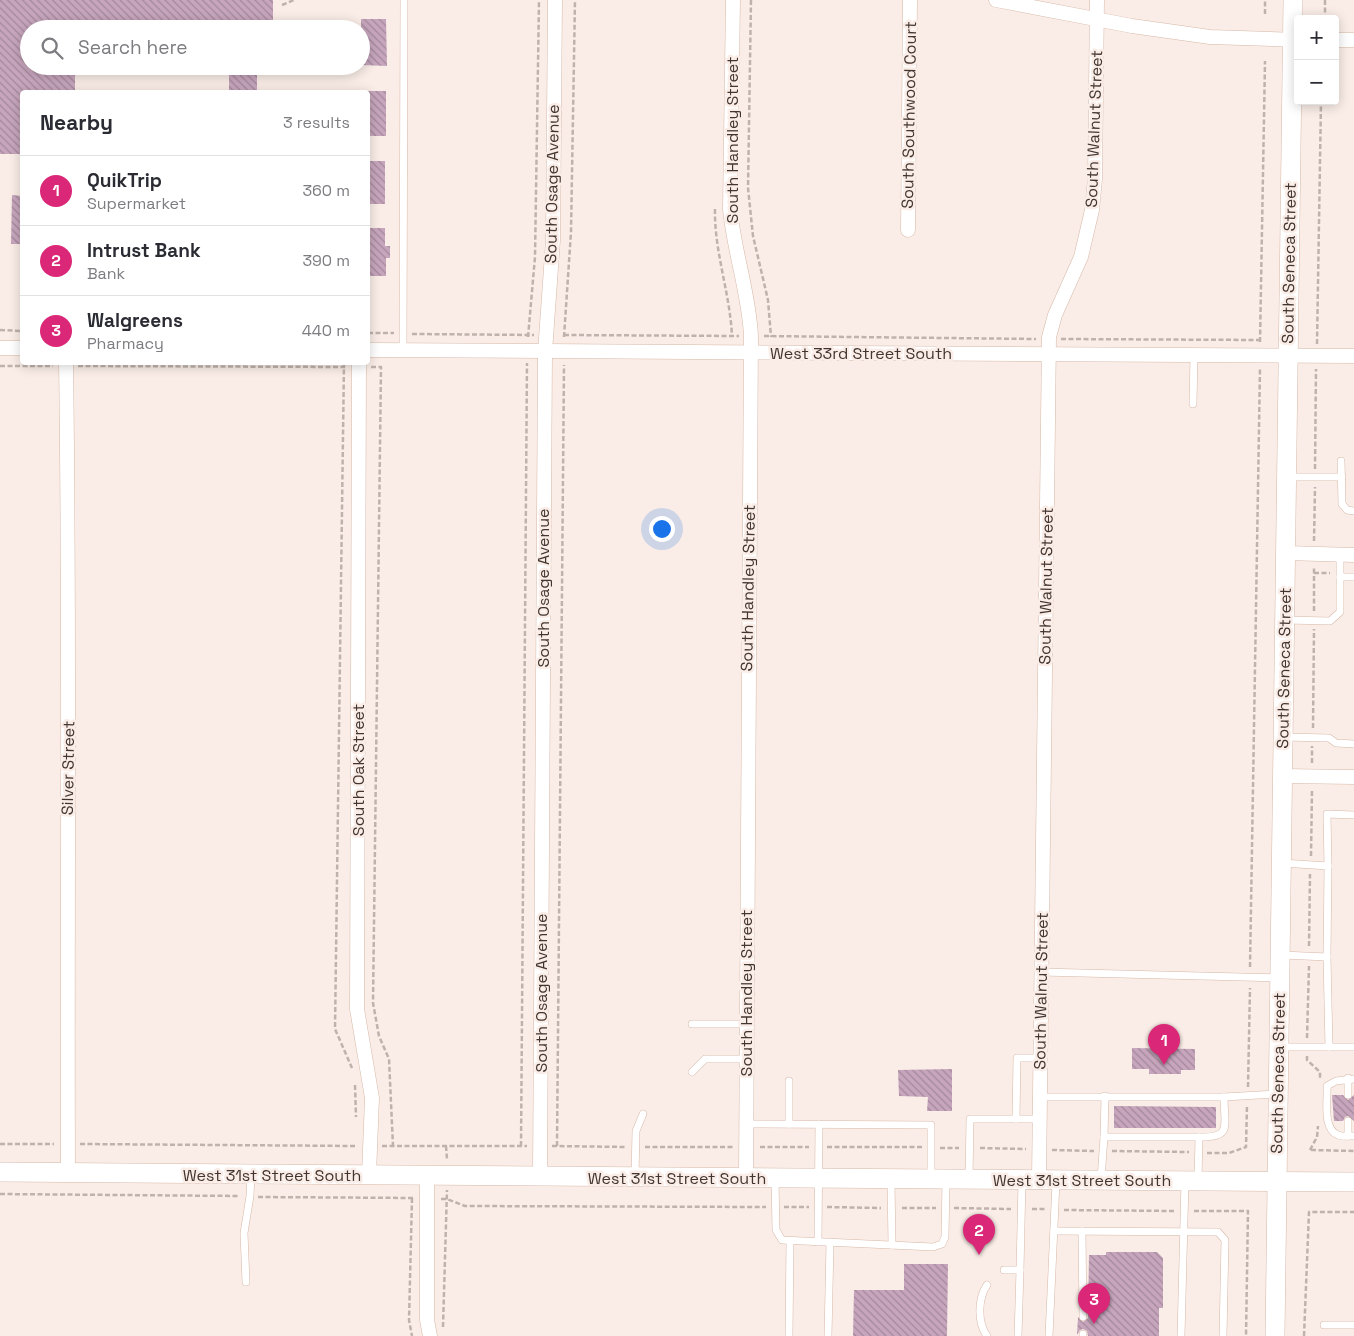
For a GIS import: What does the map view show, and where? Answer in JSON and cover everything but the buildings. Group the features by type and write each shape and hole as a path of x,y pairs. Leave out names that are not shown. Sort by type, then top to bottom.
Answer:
{"street":[{"name":"South Osage Avenue","path":"540,1177 544,352 553,240 555,0"},
{"name":"South Handley Street","path":"733,0 730,209 732,228 748,302 751,336 746,1178"},
{"name":"South Southwood Court","path":"908,230 910,0"},
{"path":"996,0 1132,26 1218,38 1294,40"},
{"name":"South Walnut Street","path":"1039,1180 1048,339 1055,314 1081,258 1092,210 1095,179 1097,0"},
{"name":"South Seneca Street","path":"1293,0 1294,20"},
{"path":"1339,40 1354,40"},
{"name":"South Seneca Street","path":"1275,1336 1286,477 1295,60"},
{"path":"0,348 20,348"},
{"name":"West 33rd Street South","path":"370,350 1354,356"},
{"name":"Silver Street","path":"66,365 69,649 68,1173"},
{"name":"South Oak Street","path":"359,365 357,1009 372,1088 369,1176"},
{"path":"1285,553 1347,554"},
{"path":"1283,776 1354,777"},
{"name":"West 31st Street South","path":"0,1172 1354,1182"},
{"path":"427,1176 427,1320 430,1336"}],"lane":[{"path":"403,351 404,0"},
{"path":"1193,404 1194,356"},
{"path":"1342,461 1342,504 1347,510 1354,511"},
{"path":"1286,477 1342,477"},
{"path":"1285,620 1330,621 1340,612 1340,577 1347,554"},
{"path":"1340,577 1354,577"},
{"path":"1284,737 1329,738 1336,743 1354,744"},
{"path":"1329,1047 1327,814 1354,815"},
{"path":"1281,863 1328,866"},
{"path":"1280,955 1327,957"},
{"path":"1041,972 1280,978"},
{"path":"692,1024 746,1024"},
{"path":"1279,1047 1354,1047"},
{"path":"1016,1119 1017,1058 1040,1058"},
{"path":"692,1072 705,1059 746,1059"},
{"path":"1348,1095 1351,1078 1328,1086 1328,1123 1338,1136 1351,1136 1348,1121"},
{"path":"789,1081 789,1124"},
{"path":"1040,1097 1224,1097 1278,1094"},
{"path":"1101,1180 1105,1096"},
{"path":"1104,1137 1217,1138 1222,1135 1224,1129 1224,1097"},
{"path":"635,1178 636,1131 643,1114"},
{"path":"969,1180 970,1119 1039,1119"},
{"path":"746,1124 932,1125 931,1148 946,1208 945,1237 942,1244 934,1247 780,1239 776,1230 775,1178"},
{"path":"818,1242 819,1124"},
{"path":"1181,1336 1185,1211 1198,1153 1198,1137"},
{"path":"246,1282 244,1233 250,1196 251,1174"},
{"path":"891,1179 892,1245"},
{"path":"1018,1336 1020,1209 1039,1180 1056,1209 1049,1336"},
{"path":"1054,1231 1184,1231 1218,1232 1223,1235 1224,1336"},
{"path":"1082,1231 1083,1318"},
{"path":"789,1336 790,1241"},
{"path":"828,1336 830,1243"},
{"path":"1004,1270 1020,1270"},
{"path":"987,1285 980,1294 982,1329 987,1336"},
{"path":"1324,1325 1354,1325"}],"path":[{"path":"282,6 292,0"},
{"path":"521,1146 527,352 535,257 539,0"},
{"path":"557,1146 564,335 572,232 575,0"},
{"path":"750,0 748,188 753,236 768,300 771,336"},
{"path":"1265,0 1265,14"},
{"path":"1325,0 1325,14"},
{"path":"0,1144 969,1148 1198,1153 1229,1153 1246,1147 1265,61"},
{"path":"0,330 20,331"},
{"path":"370,333 1260,340"},
{"path":"0,366 33,365"},
{"path":"174,365 344,367 359,365 381,367 373,1003 379,1036 389,1059 393,1146"},
{"path":"344,367 336,1028 354,1072"},
{"path":"355,1081 357,1126"},
{"path":"1310,1150 1354,1151"},
{"path":"0,1194 426,1198 447,1199 465,1206 776,1206 1248,1211 1246,1336"},
{"path":"412,1198 410,1320 412,1336"},
{"path":"443,1329 447,1199"},
{"path":"1304,1336 1309,1212 1354,1212"}],"place":[{"name":"QuikTrip","path":"1164,1065"},
{"name":"Intrust Bank","path":"979,1255"},
{"name":"Walgreens","path":"1094,1324"}]}
